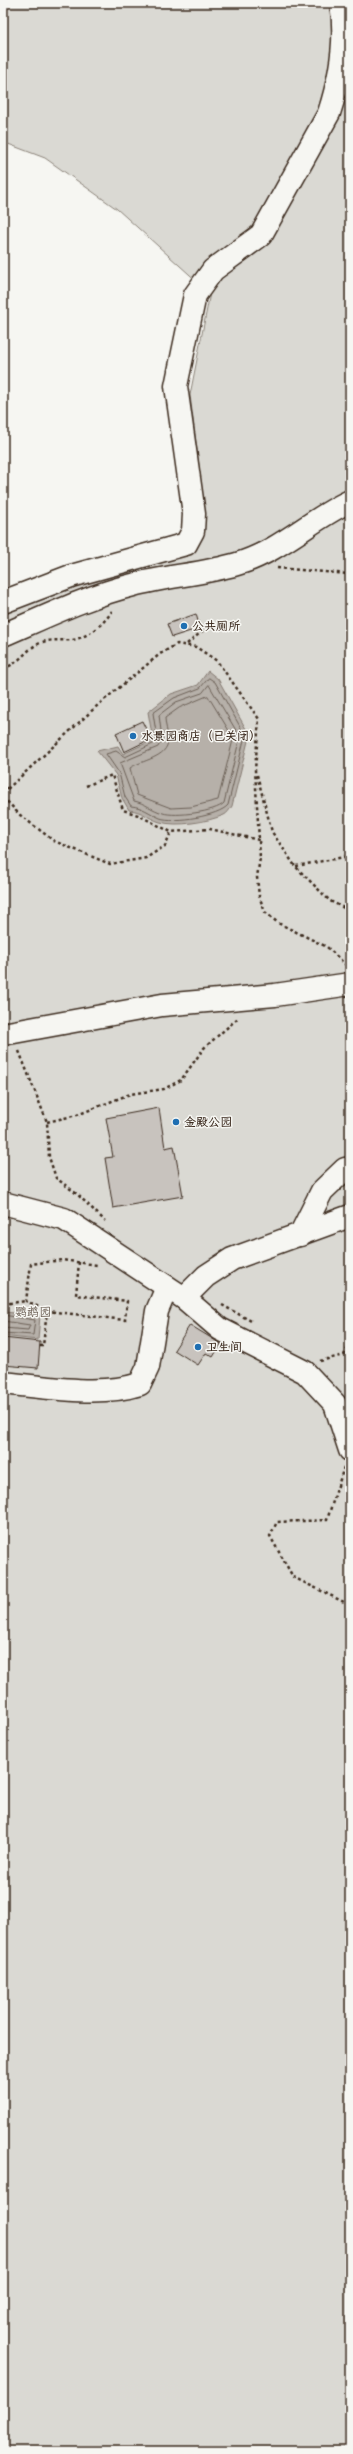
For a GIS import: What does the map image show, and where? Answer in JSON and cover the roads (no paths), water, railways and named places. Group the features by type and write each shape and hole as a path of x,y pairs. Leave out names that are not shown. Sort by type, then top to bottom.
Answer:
{"street":[{"path":"3,602 71,576 186,544 193,531 194,514 176,386 195,295 213,270 261,235 329,113 336,91 342,47 341,3"},
{"path":"3,635 78,604 132,585 237,564 266,553 335,508 350,501"},
{"path":"7,1033 162,1005 241,998 350,984"},
{"path":"300,1235 322,1191 345,1169 350,1168"},
{"path":"3,1203 64,1219 176,1292 220,1329 305,1372 335,1404 350,1450"},
{"path":"3,1383 54,1388 122,1390 140,1384 148,1367 157,1311 176,1292 206,1276 232,1259 350,1216"}],"water":[{"path":"208,671 218,679 246,729 248,741 232,806 224,815 201,822 183,824 160,822 142,813 129,810 122,798 116,775 97,751 118,746 123,754 153,740 148,712 171,694 198,685"},
{"path":"3,1312 40,1315 38,1340 3,1336"}],"place":[{"name":"公共厕所","path":"184,626"},
{"name":"水景园商店（已关闭）","path":"133,736"},
{"name":"金殿公园","path":"176,1122"},
{"name":"卫生间","path":"198,1347"}],"park label":[{"name":"鹦鹉园","path":"33,1312"}]}
